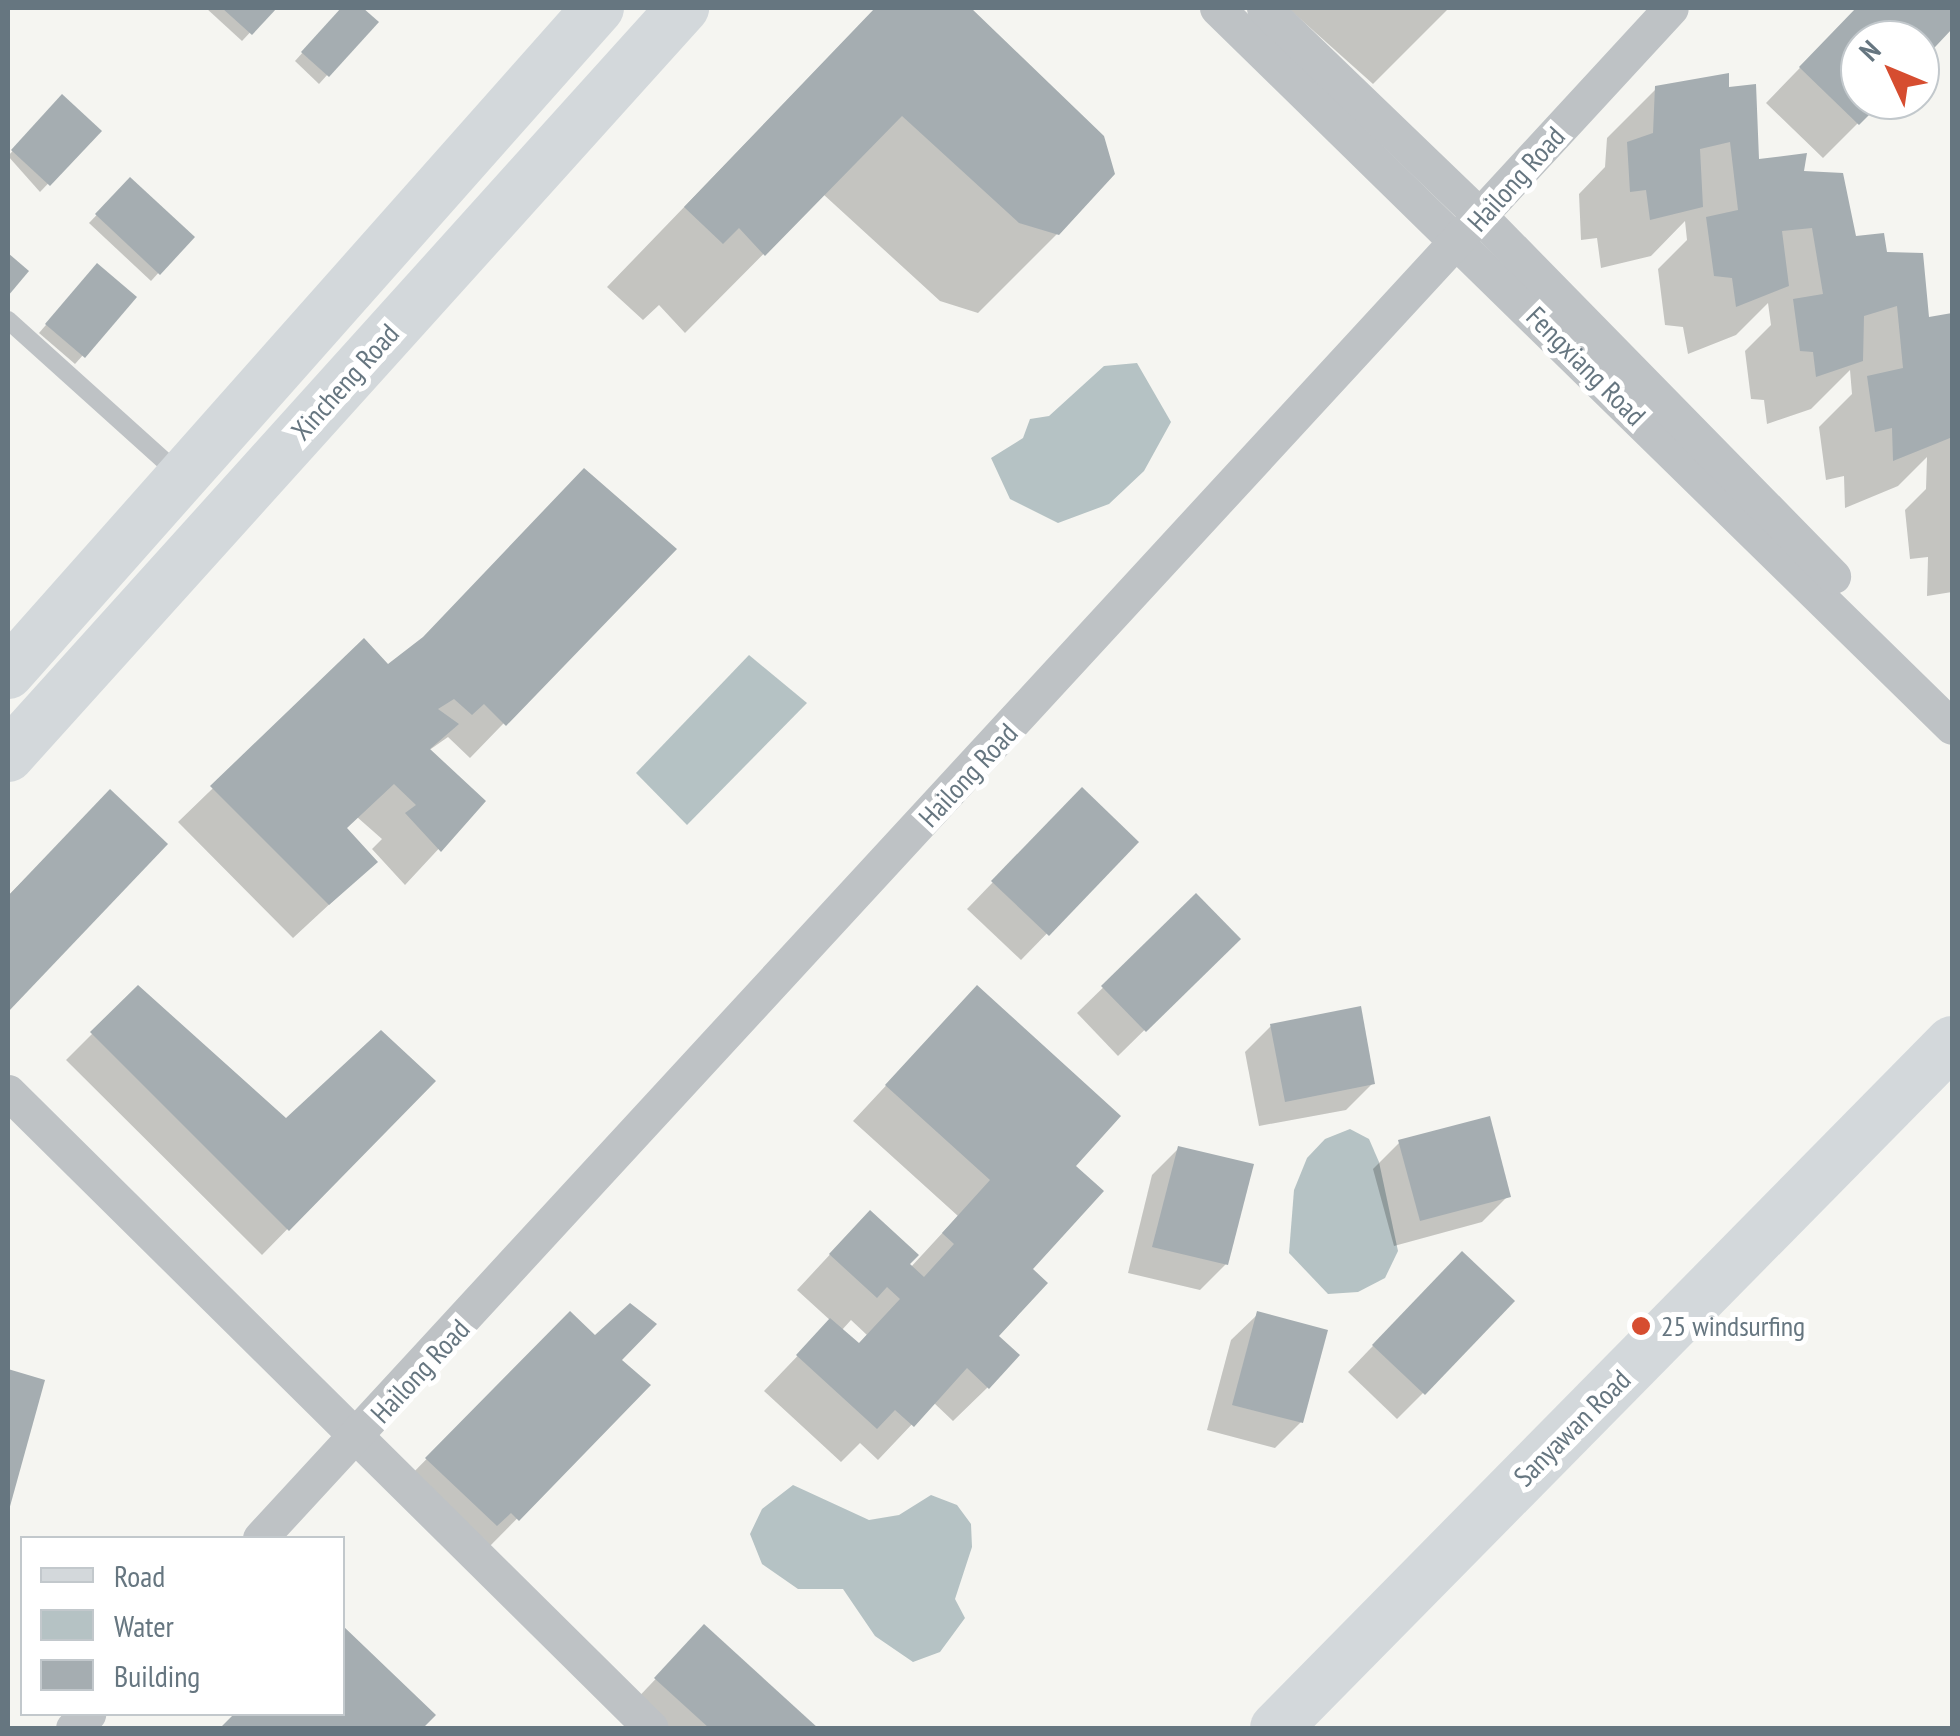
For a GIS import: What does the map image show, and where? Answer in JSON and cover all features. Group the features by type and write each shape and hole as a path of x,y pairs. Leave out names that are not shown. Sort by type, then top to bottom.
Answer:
{"main road":[{"path":"8,673 598,8"},
{"name":"Xincheng Road","path":"8,756 684,8"},
{"name":"Sanyawan Road","path":"1276,1728 1952,1042"}],"street":[{"name":"Fengxiang Road","path":"1217,8 1470,229 1952,698"},
{"name":"Fengxiang Road","path":"1264,8 1470,229 1952,727"},
{"name":"Hailong Road","path":"262,1536 358,1438 1672,8"},
{"path":"8,1092 652,1728"}],"lane":[{"path":"8,320 182,476"}],"water":[{"path":"1137,363 1171,422 1144,471 1109,504 1058,523 1010,499 991,458 1023,438 1030,419 1049,416 1104,366"},
{"path":"749,655 807,703 687,825 636,773"},
{"path":"1350,1129 1369,1139 1379,1162 1398,1251 1385,1278 1358,1292 1328,1294 1289,1253 1294,1190 1307,1158 1325,1139"},
{"path":"793,1485 869,1520 899,1515 931,1495 957,1505 971,1524 972,1547 955,1599 965,1618 940,1652 913,1662 875,1636 843,1589 798,1589 762,1564 750,1534 762,1509"}],"building":[{"path":"222,8 277,8 252,35"},
{"path":"341,8 363,8 379,22 329,77 301,52"},
{"path":"875,8 971,8 1104,136 1115,174 1059,235 1019,223 902,116 765,256 739,228 723,244 684,207"},
{"path":"1856,8 1952,8 1952,29 1940,42 1940,20 1844,20"},
{"path":"1840,25 1840,107 1799,67"},
{"path":"1729,73 1729,87 1756,84 1759,159 1807,153 1804,171 1843,173 1856,236 1884,233 1887,252 1923,253 1929,317 1952,313 1950,438 1893,461 1892,428 1875,432 1867,376 1903,368 1897,306 1864,316 1863,361 1816,377 1813,352 1800,351 1793,299 1823,294 1812,228 1782,231 1789,286 1736,307 1732,278 1714,276 1706,217 1738,210 1730,142 1700,149 1703,207 1650,220 1646,190 1630,192 1627,142 1653,133 1655,86"},
{"path":"62,94 102,131 50,186 11,150"},
{"path":"130,177 195,237 160,275 95,214"},
{"path":"8,253 29,271 8,296"},
{"path":"97,263 137,297 85,358 45,324"},
{"path":"584,468 677,549 506,726 484,704 472,715 454,699 438,709 459,724 430,749 486,801 441,852 405,813 416,805 394,784 347,828 378,862 329,905 210,786 364,638 388,664 423,637"},
{"path":"1082,787 1139,842 1049,936 991,881"},
{"path":"110,789 168,844 8,1012 8,896"},
{"path":"1196,893 1241,939 1146,1032 1101,986"},
{"path":"138,985 286,1118 381,1030 436,1081 289,1231 90,1032"},
{"path":"977,985 1121,1116 1076,1166 1104,1191 1033,1269 1048,1283 999,1336 1020,1355 989,1389 967,1368 914,1427 895,1410 877,1429 796,1355 830,1318 859,1343 900,1299 887,1287 877,1298 829,1254 870,1210 919,1255 910,1264 924,1277 954,1244 942,1233 990,1180 885,1085"},
{"path":"1361,1006 1375,1084 1285,1102 1270,1024"},
{"path":"1490,1116 1511,1197 1420,1221 1398,1140"},
{"path":"1178,1146 1254,1164 1228,1265 1152,1247"},
{"path":"1462,1251 1515,1301 1425,1395 1372,1345"},
{"path":"630,1303 657,1324 622,1360 651,1385 519,1521 511,1513 497,1526 425,1458 570,1311 595,1335"},
{"path":"1257,1311 1328,1330 1303,1423 1232,1405"},
{"path":"8,1369 45,1380 9,1510 8,1510"},
{"path":"704,1624 818,1728 709,1728 654,1678"},
{"path":"345,1628 436,1715 423,1728 220,1728 232,1716 345,1716"}],"place":[{"name":"25 windsurfing","path":"1641,1326"}]}
